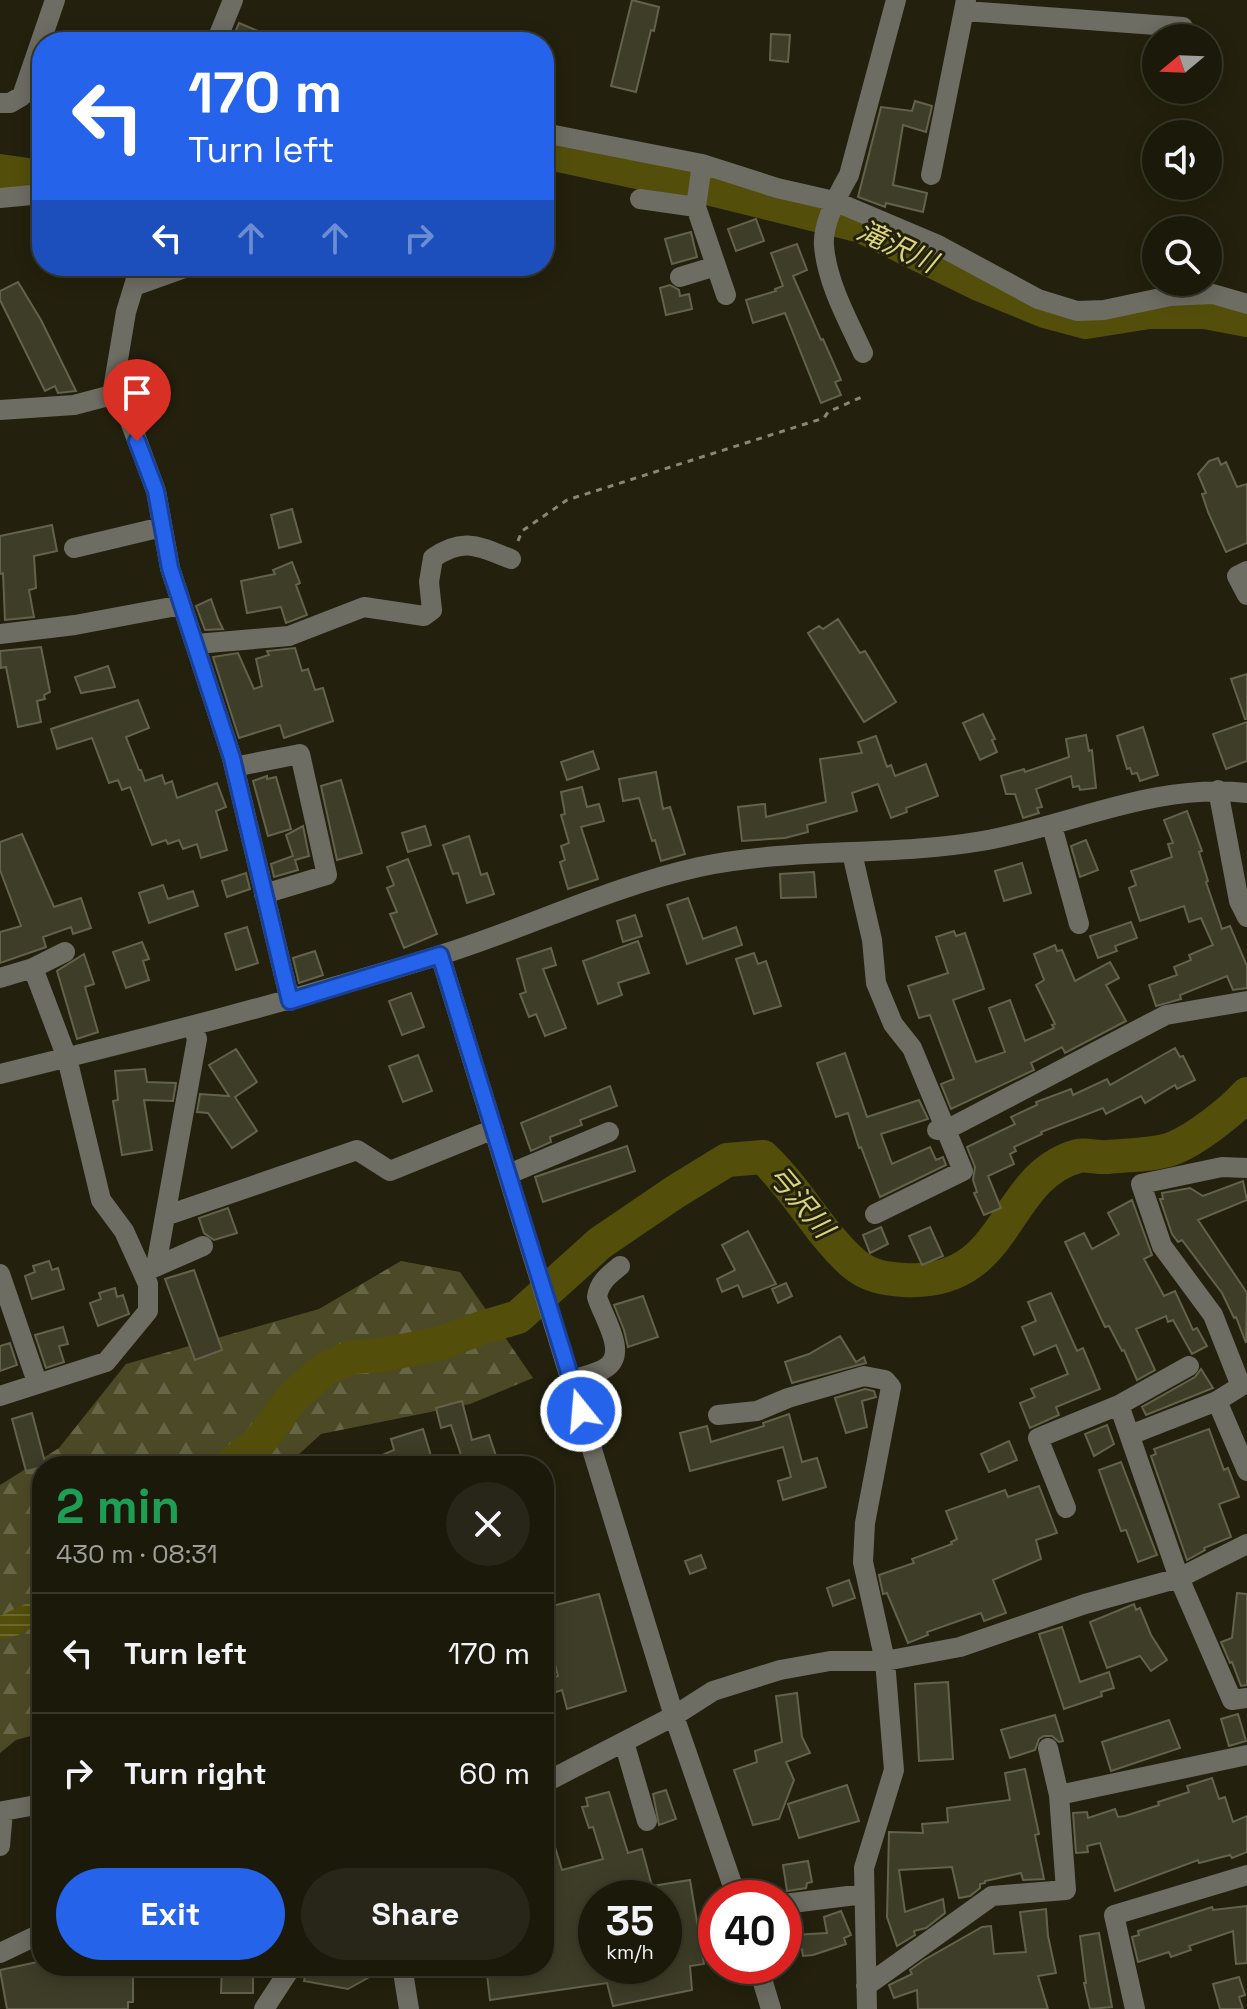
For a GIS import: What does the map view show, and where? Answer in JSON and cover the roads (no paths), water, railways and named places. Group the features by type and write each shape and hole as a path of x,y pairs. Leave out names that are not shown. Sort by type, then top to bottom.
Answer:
{"street":[{"path":"44,32 55,0"},
{"path":"220,32 233,0"},
{"path":"863,353 836,292 823,244 834,201 849,175 896,0"},
{"path":"931,175 966,6 1152,24"},
{"path":"0,103 10,103 22,96 32,67"},
{"path":"554,135 702,164 777,188 834,201 938,245 1038,299 1077,311 1104,310 1170,296 1213,294 1247,304"},
{"path":"702,164 696,207 726,295"},
{"path":"0,198 32,195"},
{"path":"640,199 696,207"},
{"path":"680,277 716,266"},
{"path":"137,276 126,312 112,395 128,416 156,491 170,568 234,767 290,1001"},
{"path":"134,286 162,276"},
{"path":"0,410 74,405 112,395"},
{"path":"74,548 162,527"},
{"path":"196,644 289,636 364,607 424,616 432,610 429,582 433,558 445,550 472,544 511,559"},
{"path":"1247,571 1237,576 1247,595"},
{"path":"0,634 75,625 182,605"},
{"path":"234,767 300,754 327,875 264,894"},
{"path":"1218,790 1239,901 1247,917"},
{"path":"0,1074 290,1001 440,955 659,877 751,858 939,848 1052,826 1137,800 1187,791 1247,793"},
{"path":"1052,826 1079,924"},
{"path":"852,853 872,940 876,983 893,1024 912,1048 942,1130 963,1171 875,1214"},
{"path":"0,978 33,968 65,952"},
{"path":"440,955 674,1716 731,1880"},
{"path":"33,968 67,1058 101,1200 149,1269"},
{"path":"942,1130 1166,1015 1247,1001"},
{"path":"0,1396 106,1362 148,1311 149,1269 165,1216 197,1039 193,1027"},
{"path":"165,1216 357,1150 390,1171 494,1129"},
{"path":"509,1174 609,1132"},
{"path":"1130,1435 1217,1401 1241,1386 1213,1315 1162,1246 1141,1184 1222,1167 1247,1168"},
{"path":"149,1269 203,1246"},
{"path":"572,1380 608,1367 615,1356 615,1345 597,1297 604,1279 620,1266"},
{"path":"0,1274 37,1382"},
{"path":"1066,1508 1038,1438 1119,1405 1189,1366"},
{"path":"718,1415 757,1411 788,1398 864,1376 885,1380 891,1387 865,1523 863,1562 885,1661 894,1770 864,1868 867,2009"},
{"path":"1217,1401 1247,1471"},
{"path":"1119,1405 1179,1578 1232,1700 1247,1698"},
{"path":"554,1778 674,1716 713,1691 780,1670 830,1661 885,1661 960,1647 1085,1604 1179,1578 1247,1544"},
{"path":"624,1742 647,1821"},
{"path":"866,1986 992,1896 1066,1890 1059,1795 1048,1748"},
{"path":"1059,1795 1247,1755"},
{"path":"0,1846 1,1812 32,1806"},
{"path":"1135,2009 1114,1915 1247,1875"},
{"path":"802,1902 864,1894"},
{"path":"0,1953 32,1938"},
{"path":"264,2009 285,1976"},
{"path":"404,1976 409,2009"},
{"path":"763,1984 771,2009"}],"waterway":[{"name":"滝沢川","path":"554,154 861,226 979,284 1045,311 1086,322 1149,312 1205,312 1247,320"},
{"name":"滝沢川","path":"0,171 32,176"},
{"name":"弓沢川","path":"242,1456 258,1444 293,1397 325,1369 352,1357 382,1355 438,1344 518,1317 600,1243 727,1160 763,1157 841,1251 865,1271 897,1280 939,1277 966,1266 986,1249 1033,1186 1052,1168 1078,1156 1142,1154 1174,1148 1213,1124 1247,1094"}]}
